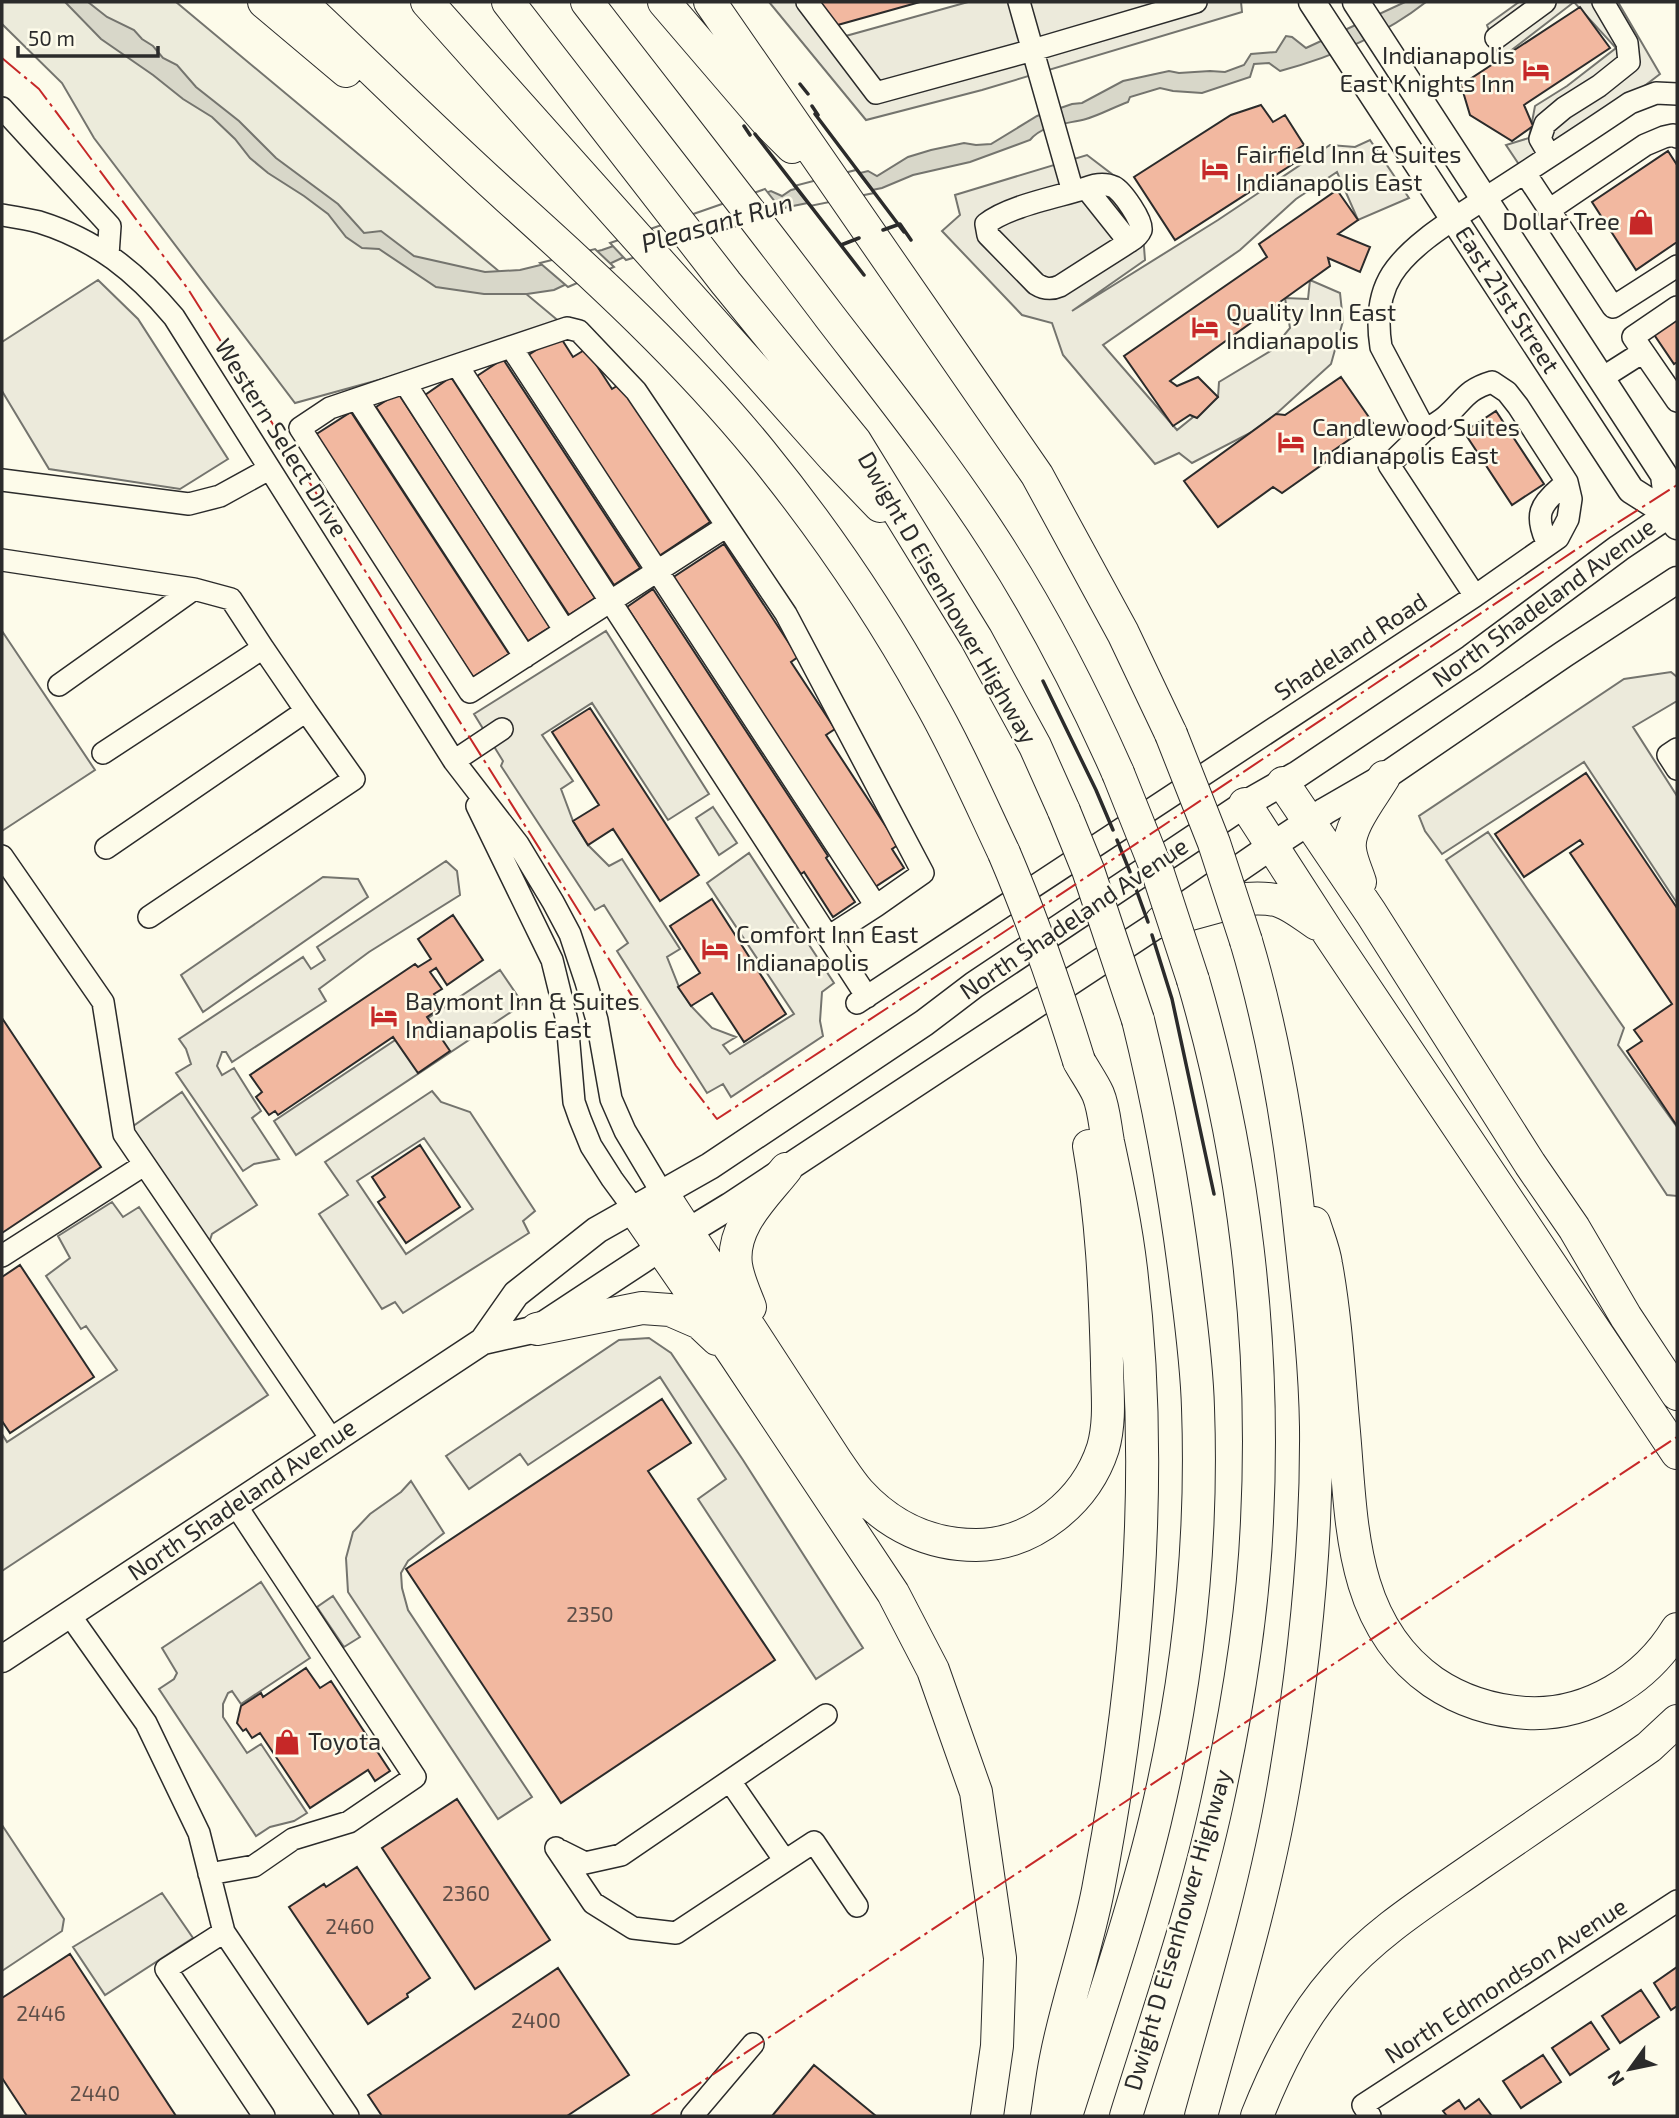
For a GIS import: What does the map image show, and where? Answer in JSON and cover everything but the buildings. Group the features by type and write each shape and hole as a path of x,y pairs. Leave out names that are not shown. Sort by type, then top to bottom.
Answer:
{"highway":[{"path":"264,2 399,117 507,197"},
{"path":"301,2 629,308 733,419 817,525 928,697 966,771 1030,915 1079,1062 1098,1095 1122,1207 1137,1323 1143,1420 1135,1638 1114,1802 1097,1895 1056,2058 1047,2116"},
{"path":"427,2 834,458 924,552"},
{"name":"Dwight D Eisenhower Highway","path":"508,2 726,283 855,441 954,600 1014,706 1064,811 1091,880 1138,1020 1177,1208 1195,1365 1198,1421 1195,1560 1172,1737 1155,1822 1135,1896 1066,2116"},
{"name":"Dwight D Eisenhower Highway","path":"587,2 791,265 937,459 996,543 1051,636 1118,773 1158,873 1193,980 1215,1063 1225,1107 1249,1259 1258,1421 1257,1521 1243,1663 1216,1807 1198,1877 1126,2116"},
{"path":"664,2 768,122 796,140"},
{"path":"710,2 796,140 871,234 1037,475 1123,633 1171,734 1214,843 1246,941 1272,1044 1292,1148 1311,1326 1316,1425 1311,1573 1305,1642 1284,1788 1266,1875 1201,2116"},
{"path":"1371,913 1350,851 1350,838 1353,827 1384,777"},
{"path":"1283,783 1371,913 1530,1164 1574,1228 1626,1317 1677,1394"},
{"path":"1245,804 1329,934 1677,1453"},
{"path":"1161,922 1245,899 1259,898 1284,901 1329,934"},
{"path":"634,1209 675,1240 765,1352 859,1492 893,1521 923,1537 949,1543 982,1545 1025,1534 1062,1511 1085,1485 1103,1446 1108,1412 1104,1263 1093,1167 1081,1099 1079,1062"},
{"path":"1292,1148 1326,1261 1352,1526 1357,1553 1368,1598 1393,1645 1424,1676 1470,1702 1491,1709 1534,1713 1566,1709 1616,1690 1651,1663 1677,1629"},
{"path":"765,1352 739,1276 736,1243 748,1217 786,1169"},
{"path":"662,1193 675,1240 734,1354 893,1593 933,1670 976,1792 1000,1958 997,2046 987,2116"},
{"path":"537,1329 642,1308 670,1310 700,1324 734,1354"},
{"path":"1257,2116 1275,2071 1291,2041 1331,1985 1364,1950 1408,1913 1649,1747 1677,1721"}],"main road":[{"name":"East 21st Street","path":"1312,2 1356,69 1602,378 1664,475 1675,516"},
{"name":"East 21st Street","path":"1356,2 1390,53 1469,210 1632,490 1675,516"},
{"name":"North Shadeland Avenue","path":"483,1341 516,1294 597,1230 710,1166 1245,804 1283,783 1471,658 1619,548 1675,516"},
{"name":"North Shadeland Avenue","path":"2,1659 483,1341 537,1329 786,1169 1273,845 1384,777 1677,580"}],"street":[{"path":"807,2 876,93 1196,2"},
{"path":"1018,2 1064,157 1080,190 1129,242 1060,286 1048,289 1036,284 988,236 986,225 999,215 1080,190"},
{"path":"1496,38 1545,2"},
{"path":"1550,156 1539,139 1545,124 1629,62 1627,43 1603,2"},
{"path":"1425,430 1381,346 1379,334 1379,309 1387,284 1399,265 1422,244 1469,210 1630,103 1656,93 1677,94"},
{"path":"2,108 110,226 108,255"},
{"path":"1549,210 1645,145 1664,137 1677,137"},
{"path":"1525,173 1613,307 1677,266"},
{"name":"Western Select Drive","path":"2,215 32,220 89,243 125,266 148,286 174,317 454,761 518,844 570,934 597,1020 611,1099 625,1131 662,1193"},
{"path":"1674,391 1633,337 1677,307"},
{"path":"457,365 610,601 828,937 923,873 786,614 727,526 636,391 579,331 567,328 457,365 405,383 330,408 300,428 470,692 610,601 727,526"},
{"path":"511,347 876,906"},
{"path":"1602,378 1643,352"},
{"name":"Shadeland Road","path":"828,937 861,1000 1475,596 1546,543 1558,538 1568,519 1571,499 1567,482 1507,392 1492,382 1478,386 1465,395 1446,416"},
{"path":"405,383 565,631"},
{"path":"1475,596 1389,465 1425,430 1446,416 1483,398 1495,397 1504,402 1560,488 1546,500 1541,512 1539,525 1546,543"},
{"path":"357,399 525,657"},
{"path":"2,480 189,504 220,496 269,468"},
{"path":"2,560 194,589 231,600 354,779 149,917"},
{"path":"59,685 194,589"},
{"path":"103,753 263,648"},
{"path":"106,848 306,711"},
{"path":"454,761 502,729"},
{"path":"1677,749 1668,755 1677,769"},
{"name":"Western Select Drive","path":"454,761 552,960 567,1021 574,1102 585,1132 612,1179 634,1209"},
{"path":"2,856 103,1002 124,1135 332,1440"},
{"path":"2,1256 144,1165"},
{"path":"209,1874 254,1866 293,1839 349,1822 415,1777 235,1504"},
{"path":"69,1614 146,1723 199,1833 224,1932 348,2116"},
{"path":"826,1716 621,1855 584,1863 556,1848 593,1903 633,1928 676,1933 814,1842 857,1906"},
{"path":"730,1781 785,1861"},
{"name":"North Edmondson Avenue","path":"1367,2111 1677,1900"},
{"path":"224,1932 166,1969 264,2116"},
{"path":"692,2116 753,2044"}],"shaded area":[{"path":"2,2 176,2 567,328 295,403 94,138 62,83 2,24"},
{"path":"769,2 817,2 842,37 968,2 1241,2 1242,12 982,90 866,120"},
{"path":"1519,2 1574,2 1500,59 1487,25"},
{"path":"1574,2 1618,2 1660,74 1566,146 1520,166 1506,145 1529,138 1535,106 1567,86 1616,48"},
{"path":"1370,140 1409,198 1358,220 1337,172 1296,199 1240,250 1103,345 1177,430 1218,397 1219,382 1272,350 1290,328 1285,298 1308,299 1310,280 1340,293 1343,321 1331,364 1252,432 1192,463 1179,453 1155,464 1063,355 1052,323 1022,315 942,231 960,215 955,195 1087,155 1117,178 1143,234 1145,260 1072,311 1218,220 1330,145 1355,147"},
{"path":"98,280 138,319 228,459 180,489 49,469 2,391 2,342"},
{"path":"2,631 95,770 2,831"},
{"path":"606,631 709,794 668,820 592,703 542,735 573,781 561,789 573,821 588,845 609,866 622,859 680,949 667,957 679,987 691,1006 712,1028 736,1037 723,1045 730,1054 794,1014 707,883 749,853 834,983 822,992 820,1021 823,1036 731,1097 723,1084 707,1093 617,951 628,943 604,905 595,910 501,766 503,761 474,714"},
{"path":"1671,672 1677,677 1677,701 1633,727 1677,796 1677,903 1584,762 1442,854 1425,831 1419,816 1624,679"},
{"path":"713,807 737,843 719,855 696,818"},
{"path":"1488,832 1624,1028 1618,1045 1677,1127 1677,1196 1667,1195 1446,860"},
{"path":"446,861 457,871 460,895 369,952 319,989 326,1001 232,1062 226,1052 222,1052 217,1066 222,1075 234,1068 261,1111 252,1118 279,1159 254,1164 243,1171 176,1073 191,1064 179,1039 303,957 311,969 325,960 317,947"},
{"path":"323,877 358,879 368,897 203,1012 181,975"},
{"path":"500,970 523,1004 296,1155 274,1121"},
{"path":"432,1091 441,1102 470,1112 535,1211 523,1221 529,1233 403,1313 395,1302 382,1309 319,1214 348,1195 325,1162","holes":["424,1138 473,1209 406,1254 357,1181"]},
{"path":"182,1092 257,1205 212,1234 208,1246 129,1129"},
{"path":"112,1202 123,1217 139,1207 268,1395 2,1571 2,1434 7,1442 117,1370 86,1326 81,1329 46,1276 70,1258 58,1236"},
{"path":"649,1338 671,1353 863,1648 816,1679 698,1499 726,1479 660,1377 528,1465 520,1454 469,1489 446,1456 619,1340"},
{"path":"411,1481 444,1533 408,1561 401,1573 408,1610 532,1797 498,1819 348,1592 346,1558 353,1532 370,1514 401,1492"},
{"path":"261,1582 310,1658 241,1704 232,1691 228,1693 223,1704 223,1717 247,1753 261,1744 307,1813 294,1821 270,1827 256,1836 159,1689 174,1679 177,1673 162,1648"},
{"path":"333,1596 360,1637 344,1647 317,1607"},
{"path":"2,1825 64,1919 62,1931 2,1971"},
{"path":"162,1893 193,1938 105,1995 73,1947"}],"water":[{"name":"Pleasant Run","path":"65,2 88,2 107,17 134,30 163,58 177,65 196,87 239,121 276,158 338,204 364,233 381,231 414,256 485,272 520,270 602,250 771,191 782,196 791,190 868,171 877,176 908,157 931,150 964,143 991,144 1037,116 1082,103 1123,81 1169,71 1225,72 1244,65 1251,54 1276,52 1286,36 1292,37 1306,48 1405,2 1426,2 1375,35 1338,52 1280,71 1269,63 1254,64 1250,77 1202,93 1160,88 1130,97 1128,102 1091,117 1048,128 1030,140 970,162 913,175 882,188 788,207 624,257 554,290 527,294 484,294 436,287 379,249 362,248 346,237 328,214 250,158 212,117 101,39"}],"pier":[{"path":"856,170 874,193 810,206 794,186"},
{"path":"765,189 783,212 626,260 610,243"},
{"path":"595,249 614,267 568,287 540,263"}],"wall":[{"path":"800,84 808,94"},
{"path":"812,106 818,115"},
{"path":"815,114 904,232"},
{"path":"744,126 750,135"},
{"path":"755,134 864,275"},
{"path":"883,230 900,224 911,240"},
{"path":"841,245 859,238"},
{"path":"1043,681 1113,830"},
{"path":"1117,840 1130,872"},
{"path":"1136,889 1148,922"},
{"path":"1152,935 1172,999 1214,1194"}],"power":[{"path":"2,58 39,89 188,289 676,1066 717,1119 1001,934 1677,485"},
{"path":"650,2116 1677,1437"}],"place":[{"name":"Indianapolis East Knights Inn","path":"1536,70"},
{"name":"Fairfield Inn & Suites Indianapolis East","path":"1215,169"},
{"name":"Dollar Tree","path":"1641,222"},
{"name":"Quality Inn East Indianapolis","path":"1205,327"},
{"name":"Candlewood Suites Indianapolis East","path":"1291,442"},
{"name":"Comfort Inn East Indianapolis","path":"715,949"},
{"name":"Baymont Inn & Suites Indianapolis East","path":"384,1016"},
{"name":"Toyota","path":"287,1742"}]}
